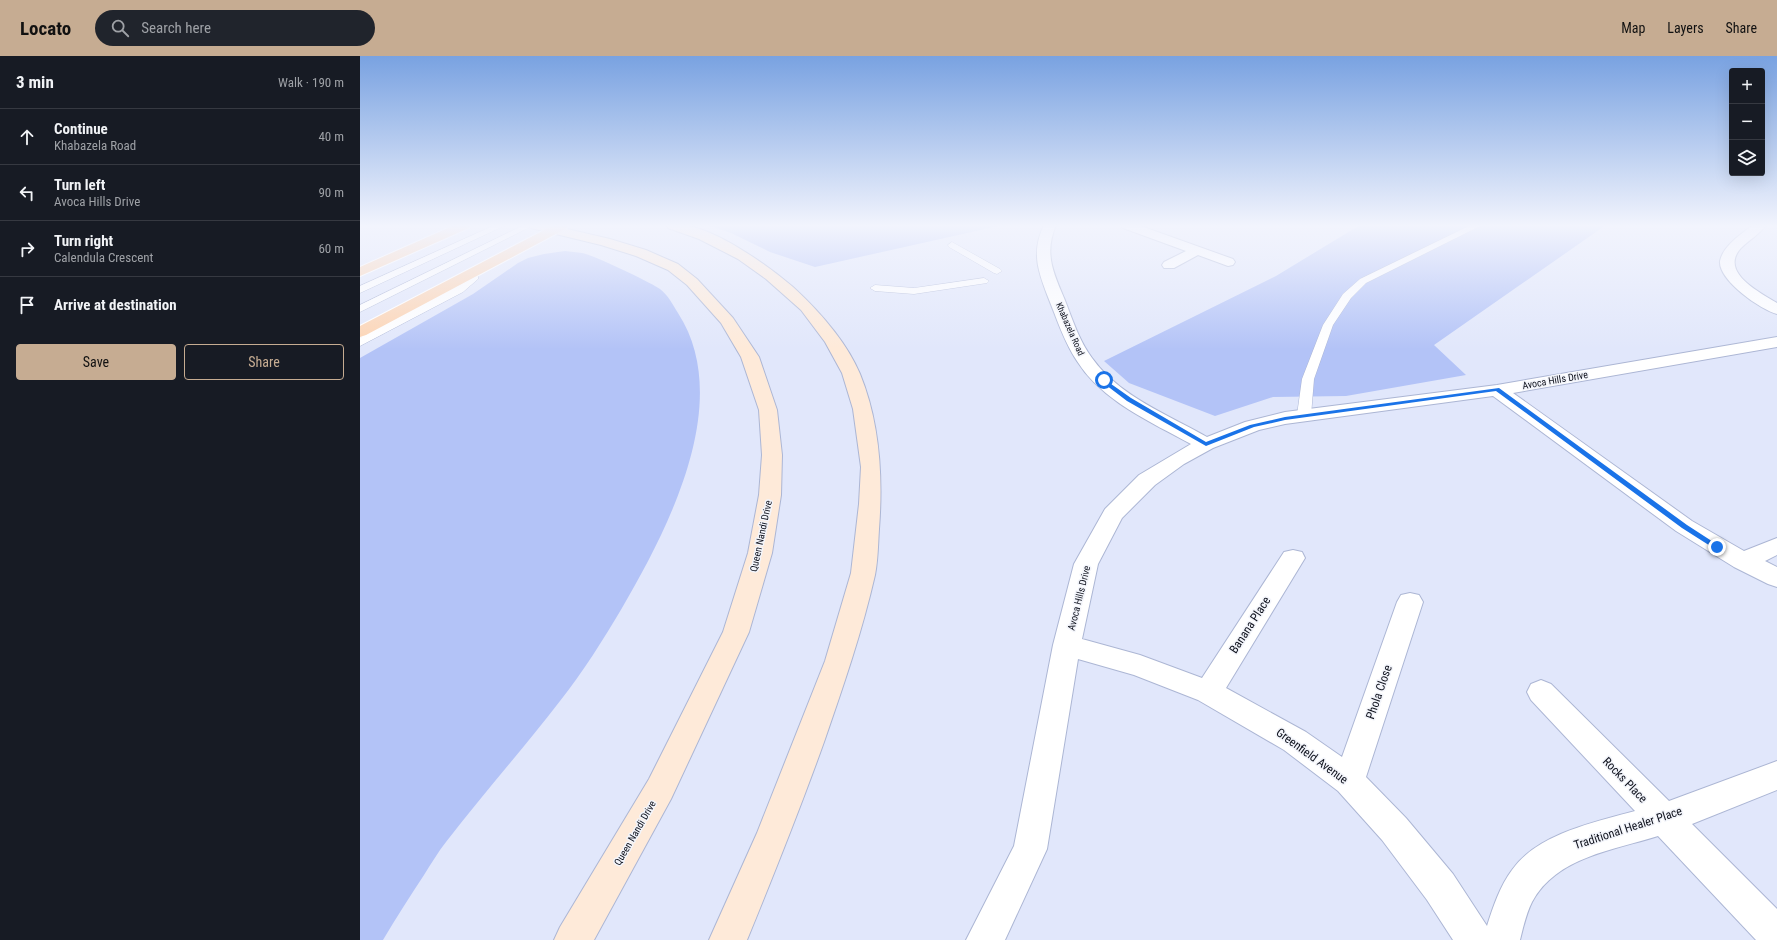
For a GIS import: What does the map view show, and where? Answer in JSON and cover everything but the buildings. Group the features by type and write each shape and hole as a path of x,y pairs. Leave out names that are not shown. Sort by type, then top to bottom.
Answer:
{"main road":[{"path":"360,272 373,266"},
{"path":"360,332 484,266"},
{"name":"Queen Nandi Drive","path":"573,940 660,789 736,632 760,553 770,495 772,455 768,410 750,357 727,321 692,282 671,266"},
{"path":"728,940 772,838 839,660 863,573 870,504 871,466 862,409 851,372 833,340 806,307 771,276 757,266"}],"street":[{"name":"Khabazela Road","path":"1045,266 1046,274 1074,342 1086,362 1104,380 1129,400 1206,444"},
{"path":"1727,266 1737,281 1777,309"},
{"name":"Avoca Hills Drive","path":"985,940 1030,849 1067,645 1086,564 1113,514 1147,480 1177,460 1206,444 1252,426 1304,416 1497,390 1777,342"},
{"path":"1497,390 1684,526 1743,561 1777,578"},
{"path":"1743,561 1777,546"},
{"name":"Banana Place","path":"1208,692 1293,558"},
{"name":"Phola Close","path":"1348,781 1410,602"},
{"name":"Greenfield Avenue","path":"1067,645 1140,666 1208,692 1295,741 1348,781 1394,829 1440,887 1474,940"},
{"name":"Rocks Place","path":"1541,692 1777,935"},
{"name":"Traditional Healer Place","path":"1501,940 1517,894 1528,877 1547,861 1570,847 1663,819 1777,775"}],"lane":[{"path":"360,290 412,266"},
{"path":"360,309 447,266"},
{"path":"989,266 997,271"},
{"path":"1304,416 1308,379 1328,325 1347,296 1363,281 1392,266"},
{"path":"360,343 460,290 473,279 473,272"},
{"path":"875,288 914,292 984,281"}],"shaded area":[{"path":"513,266 614,266 655,286 660,289 670,300 678,313 694,348 700,385 697,424 689,464 675,503 658,541 622,608 585,667 546,719 443,846 383,940 360,940 360,358 473,294"},
{"path":"1292,266 1547,266 1434,345 1466,375 1346,396 1273,397 1215,416 1129,383 1104,361 1276,276"}],"route":[{"path":"1104,380 1129,400 1206,444 1252,426 1285,418 1497,390 1684,526 1717,547"}]}
